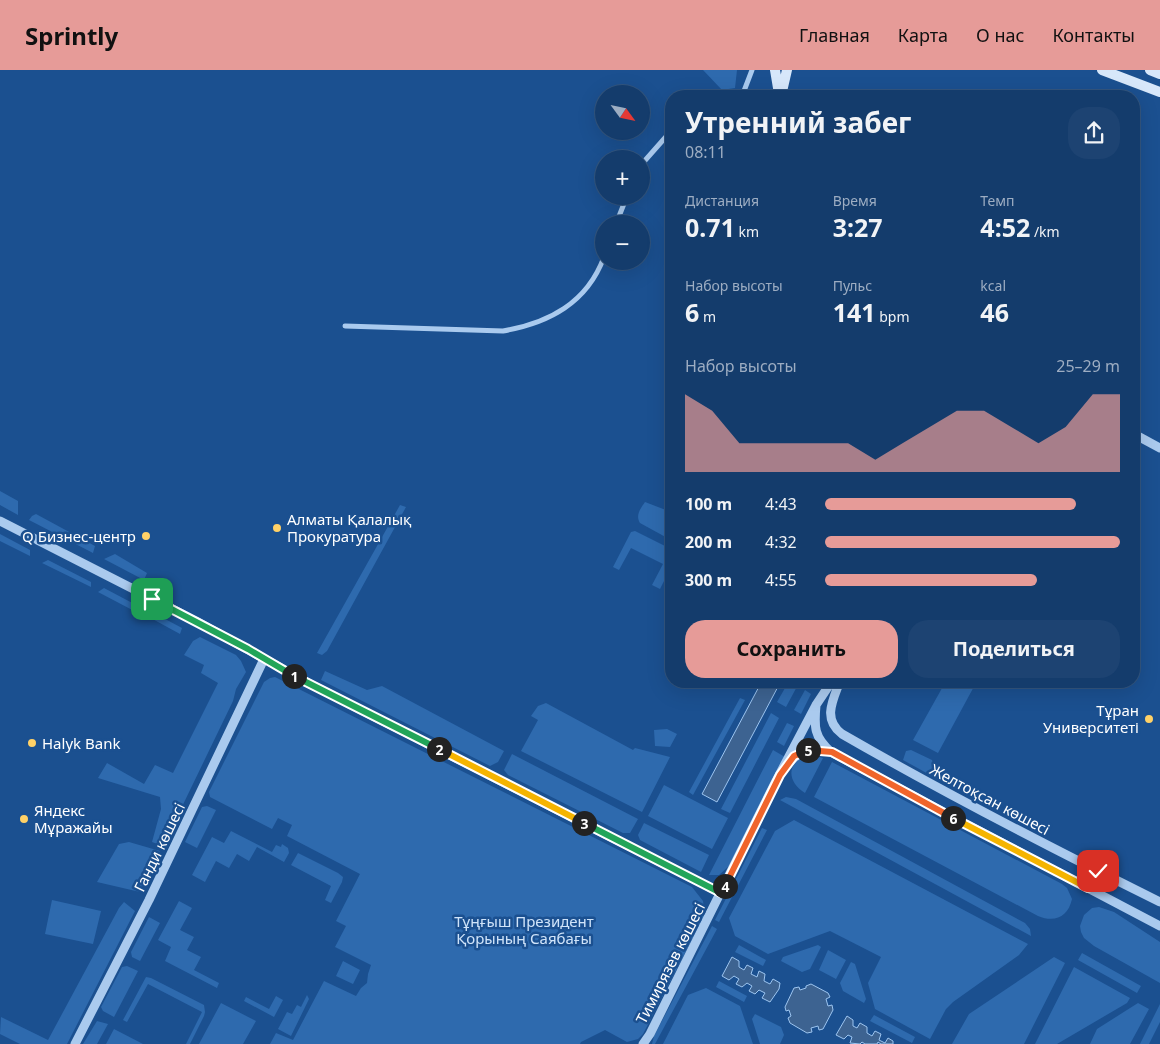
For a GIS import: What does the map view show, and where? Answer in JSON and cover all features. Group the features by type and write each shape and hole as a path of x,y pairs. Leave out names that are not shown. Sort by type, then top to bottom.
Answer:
{"main road":[{"path":"775,70 779,90"},
{"path":"782,90 788,70"},
{"path":"1102,70 1160,92"},
{"path":"1150,70 1160,74"}],"street":[{"path":"744,90 752,70"},
{"path":"780,90 782,70"},
{"path":"650,154 665,137"},
{"path":"346,326 503,330 521,327 554,314 573,303 587,288 597,270"},
{"path":"1140,437 1160,448"},
{"path":"0,521 196,621 298,678 721,893"},
{"name":"Ганди көшесі","path":"75,1044 149,900 264,659"},
{"name":"Тимирязев көшесі","path":"643,1044 650,1034 816,705 827,688"},
{"name":"Желтоқсан көшесі","path":"838,688 830,712 836,729 842,734 1098,871 1160,902"},
{"path":"816,705 814,720 816,733 820,741 832,752 1160,926"},
{"path":"780,775 794,756 801,752 809,749 832,752"},
{"path":"1088,888 1098,871"},
{"path":"1119,904 1160,931"}],"green space":[{"path":"703,70 737,70 735,88 722,90"},
{"path":"0,491 18,501 18,515 0,505"},
{"path":"645,502 665,510 665,537 640,523 638,514"},
{"path":"400,505 406,507 327,651 322,655 317,653"},
{"path":"36,514 95,546 93,553 29,520"},
{"path":"635,531 665,546 665,579 660,589 652,585 663,564 631,548 619,570 613,567 631,532"},
{"path":"0,534 30,550 30,556 0,541"},
{"path":"115,554 147,573 144,580 104,559"},
{"path":"48,560 91,582 91,587 42,563"},
{"path":"104,588 138,606 138,613 98,592"},
{"path":"152,612 182,628 180,634 147,616"},
{"path":"200,637 236,655 246,672 236,689 233,701 163,846 152,842 161,809 160,797 98,778 107,763 144,784 155,765 173,773 218,683 201,673 204,665 184,655 193,641"},
{"path":"325,671 367,690 382,686 504,751 498,762 490,766 321,680"},
{"name":"Тұңғыш Президент Қорының Саябағы","path":"275,677 692,887 703,901 705,915 643,1034 638,1039 627,1042 605,1030 580,1044 270,1044 276,1033 293,1040 324,981 356,996 367,983 371,965 335,947 346,926 336,921 360,874 287,836 292,825 278,818 272,829 210,797 209,792 264,682"},
{"path":"785,688 796,688 786,707 777,702"},
{"path":"942,688 973,688 938,753 913,740"},
{"path":"805,690 811,694 801,714 794,710"},
{"path":"740,698 745,700 693,795 689,792"},
{"path":"546,703 633,750 635,748 670,757 642,812 521,751 538,720 531,716 538,706"},
{"path":"771,713 779,718 730,813 721,809"},
{"path":"787,723 794,726 784,746 777,742"},
{"path":"667,729 677,734 670,747 655,746 654,730"},
{"path":"773,750 785,757 729,866 719,875 709,875"},
{"path":"911,750 932,760 937,775 932,776 903,760 906,751"},
{"path":"512,754 638,819 630,833 623,833 508,775 504,770"},
{"path":"812,755 823,758 805,793 794,782 792,770 798,760"},
{"path":"832,762 1062,884 1067,888 1072,899 1067,910 1060,917 1050,919 1038,916 814,797"},
{"path":"664,785 728,818 712,849 648,816"},
{"path":"786,797 796,799 1025,923 1030,929 1031,936 780,800"},
{"path":"207,806 216,810 197,848 185,842 202,807"},
{"path":"794,820 1028,944 1019,955 953,1002 946,1009 930,1039 875,1009 868,983 881,957 830,931 768,954 735,936 729,918 775,831"},
{"path":"644,823 709,855 701,872 640,840 638,835"},
{"path":"762,828 767,830 719,922 715,920"},
{"path":"231,831 272,852 276,845 281,847 282,844 288,848 289,853 284,862 257,847 249,861 237,854 229,868 216,861 205,882 192,875 212,837 224,843"},
{"path":"129,842 160,851 140,892 97,882 119,844"},
{"path":"298,853 343,877 331,903 325,900 331,886 291,865"},
{"path":"52,900 101,911 93,944 45,934"},
{"path":"179,901 192,908 180,930 194,937 187,950 201,957 194,970 219,983 217,988 165,961 171,947 158,940"},
{"path":"124,902 135,911 67,1044 20,1044 0,1034 1,1017 48,1040"},
{"path":"1099,907 1114,912 1160,942 1160,983 1094,946 1084,938 1080,926 1084,915 1092,908"},
{"path":"149,917 160,923 140,961 132,957 131,952"},
{"path":"712,926 717,929 655,1044 652,1044 654,1036"},
{"path":"739,945 766,960 763,966 735,952"},
{"path":"818,945 821,947 810,969 802,972 781,961 783,957"},
{"path":"828,950 846,960 836,979 819,970"},
{"path":"1082,953 1141,986 1137,993 1078,960"},
{"path":"1054,957 1065,963 1024,1044 952,1044 969,1014"},
{"path":"343,961 360,970 353,984 336,976"},
{"path":"851,962 855,964 866,999 864,1003 843,991 840,983"},
{"path":"127,966 138,971 114,1017 103,1011 101,1007 122,967"},
{"path":"1074,967 1130,998 1127,1003 1057,1044 1035,1044"},
{"path":"146,977 204,1005 204,1016 190,1044 186,1044 202,1012 148,984 127,1022 123,1020"},
{"path":"719,981 747,996 744,1002 716,987"},
{"path":"706,988 740,1006 753,1044 663,1044 688,995"},
{"path":"307,995 309,999 291,1036 278,1029 287,1012 292,1014 297,1005 301,1007"},
{"path":"276,996 283,1000 274,1017 244,1001 246,997 269,1009"},
{"path":"221,1003 256,1021 243,1044 199,1044"},
{"path":"1138,1003 1149,1009 1130,1044 1090,1044 1097,1029"},
{"path":"1160,1004 1160,1022 1149,1044 1140,1044"},
{"path":"755,1014 781,1027 784,1035 780,1044 760,1044 752,1019"},
{"path":"874,1015 915,1037 912,1043 870,1021"},
{"path":"97,1021 108,1024 97,1044 83,1044"},
{"path":"114,1029 143,1044 106,1044"}],"shaded area":[{"path":"758,688 777,688 717,802 702,794"},
{"path":"732,957 739,961 739,967 744,970 747,965 753,968 751,974 757,977 759,971 765,974 764,981 770,984 773,979 780,983 779,989 770,1002 762,998 765,993 759,990 755,994 749,991 752,986 747,983 742,987 736,984 739,979 734,976 729,980 722,976"},
{"path":"811,984 828,993 830,997 826,999 828,1006 832,1005 833,1010 823,1029 819,1030 818,1026 811,1028 812,1032 807,1033 790,1023 788,1018 791,1016 789,1010 786,1011 785,1007 794,988 799,987 800,990"},
{"path":"847,1016 853,1020 853,1026 857,1028 860,1023 867,1027 867,1033 872,1036 875,1031 881,1034 879,1040 885,1043 888,1038 893,1041 893,1044 881,1044 878,1042 877,1044 850,1043 852,1037 848,1035 844,1039 836,1035"}],"place":[{"name":"Алматы Қалалық Прокуратура","path":"277,528"},
{"name":"Q Бизнес-центр","path":"146,536"},
{"name":"Тұран Университеті","path":"1149,719"},
{"name":"Halyk Bank","path":"32,743"},
{"name":"Яндекс Мұражайы","path":"24,819"}],"route":[{"path":"152,599 310,684 721,893 780,775 794,756 809,749 832,752 885,782 1088,888 1098,871"}]}
